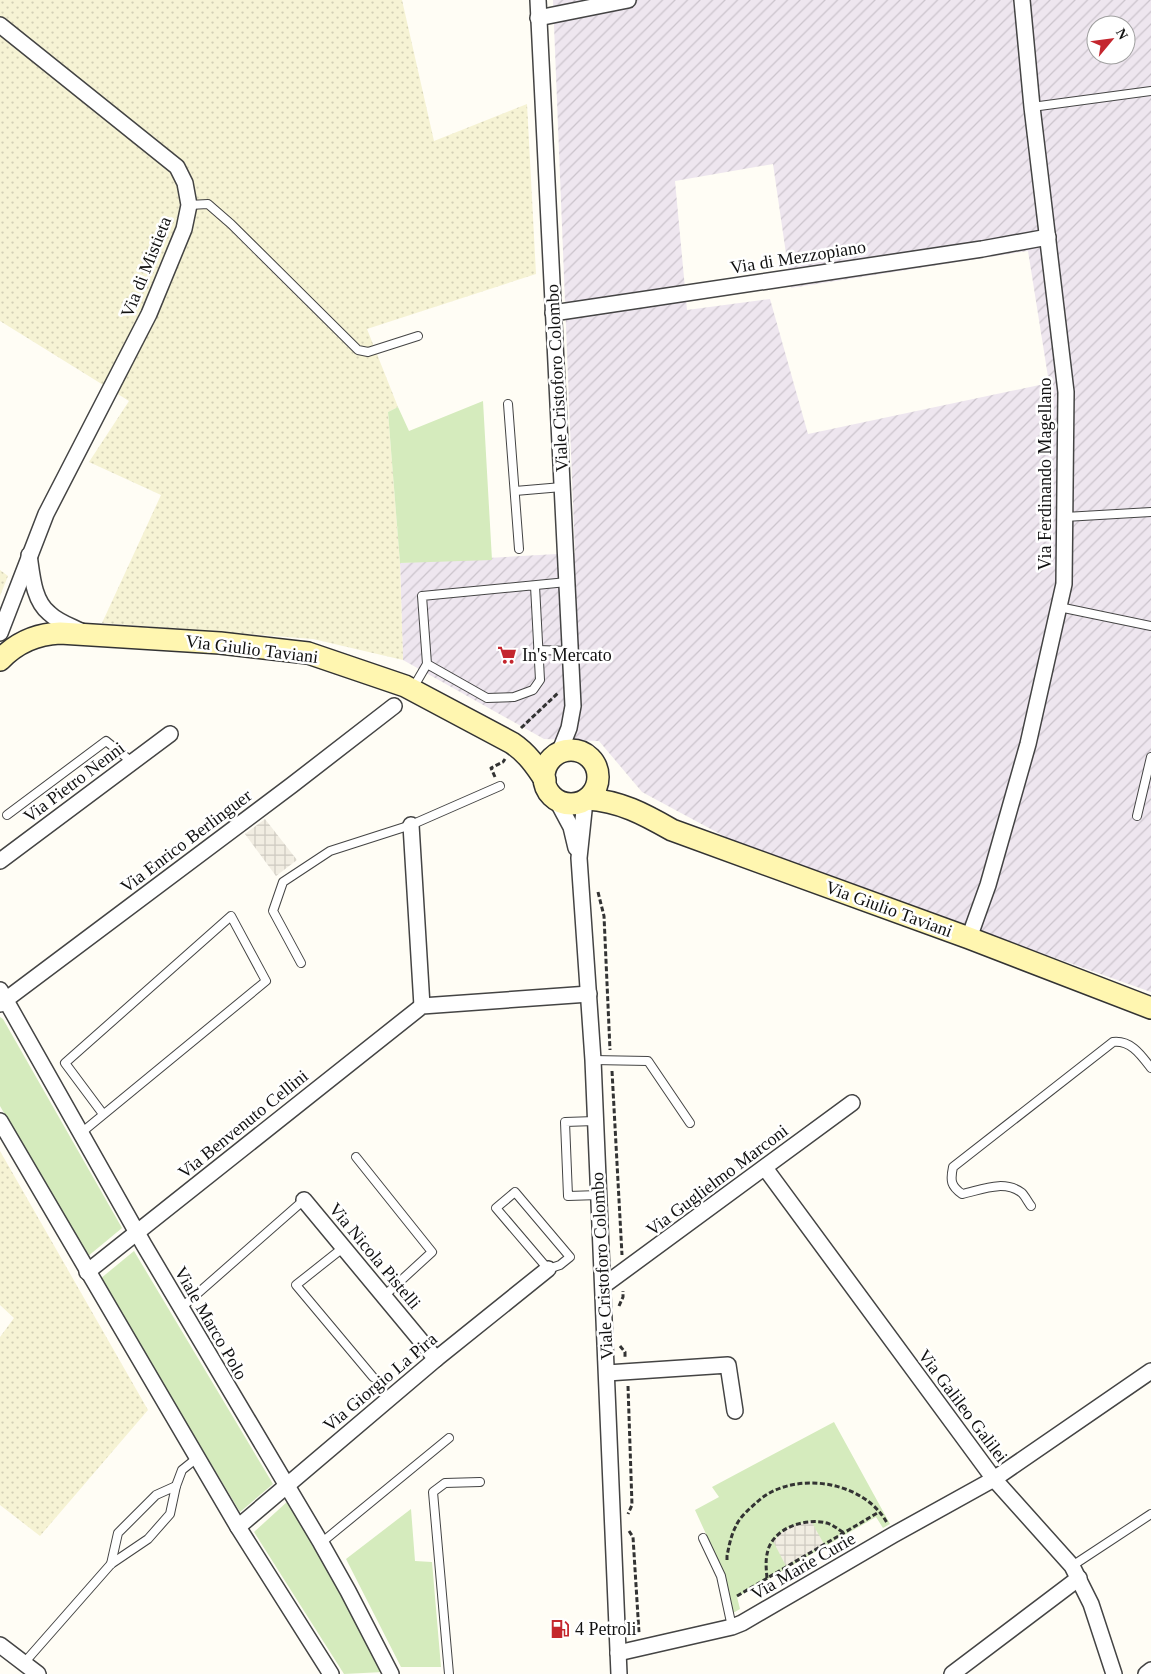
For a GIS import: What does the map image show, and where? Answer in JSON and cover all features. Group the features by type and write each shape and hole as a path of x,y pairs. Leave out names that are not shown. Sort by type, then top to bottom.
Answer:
{"main road":[{"name":"Via Giulio Taviani","path":"0,660 12,648 24,641 34,636 48,633 86,633 308,652 405,686 516,745 543,754 558,754"},
{"name":"Via Giulio Taviani","path":"516,745 536,766 545,780"},
{"path":"558,754 572,750 582,752 596,766"},
{"name":"Viale Cristoforo Colombo","path":"556,799 548,791 545,780 546,768 558,754"},
{"name":"Via Giulio Taviani","path":"596,766 628,807"},
{"name":"Viale Cristoforo Colombo","path":"586,800 597,787 598,776 596,766"},
{"path":"556,799 567,804 586,800"},
{"name":"Via Giulio Taviani","path":"586,800 613,802 628,807 672,830 969,938 1151,1008"}],"street":[{"name":"Viale Cristoforo Colombo","path":"538,0 573,706 569,728 558,754"},
{"path":"538,18 628,0"},
{"name":"Via Ferdinando Magellano","path":"969,938 988,885 1028,744 1064,584 1066,392 1032,107 1022,0"},
{"name":"Via di Mistieta","path":"0,25 177,167 185,183 189,205 184,230 149,314 46,514 0,633"},
{"name":"Via di Mezzopiano","path":"553,313 982,249 1048,237"},
{"path":"29,555 35,585 43,607 56,619 86,633"},
{"name":"Via Enrico Berlinguer","path":"2,998 292,785 394,706"},
{"name":"Via Pietro Nenni","path":"0,861 170,734"},
{"name":"Viale Cristoforo Colombo","path":"556,799 571,827 579,858 589,994 619,1674"},
{"name":"Viale Cristoforo Colombo","path":"579,858 586,800"},
{"path":"412,825 422,1006 589,994"},
{"name":"Viale Marco Polo","path":"2,998 181,1308 321,1543 391,1674"},
{"name":"Via Benvenuto Cellini","path":"87,1272 422,1006"},
{"name":"Via Guglielmo Marconi","path":"603,1286 852,1103"},
{"path":"0,1121 238,1527 330,1674"},
{"name":"Via Galileo Galilei","path":"765,1168 994,1479 1076,1572 1091,1604 1114,1674"},
{"name":"Via Nicola Pistelli","path":"304,1200 436,1359"},
{"name":"Via Giorgio La Pira","path":"238,1527 436,1359 548,1269"},
{"path":"606,1373 728,1365 734,1411"},
{"name":"Via Marie Curie","path":"618,1653 737,1625 994,1479 1151,1371"},
{"path":"952,1674 1076,1572"},
{"path":"2,1652 38,1674"},
{"path":"1146,1674 1151,1670"}],"lane":[{"path":"1032,107 1151,91"},
{"path":"189,205 208,204 231,224 358,350 368,352 418,336"},
{"path":"508,404 519,549"},
{"path":"515,491 562,487"},
{"path":"1065,518 1151,512"},
{"path":"412,690 427,664 422,596 567,582"},
{"path":"427,664 487,698 514,697 533,690 540,680 535,586"},
{"path":"1059,607 1151,626"},
{"path":"538,650 570,650"},
{"path":"7,815 106,741 132,762"},
{"path":"1136,816 1151,756"},
{"path":"301,963 273,911 283,882 330,851 412,825 500,786"},
{"path":"80,1133 266,981 231,916 65,1063 103,1114"},
{"path":"1031,1206 1022,1193 1004,1186 990,1187 962,1194 953,1188 950,1179 953,1167 1113,1042 1120,1041 1129,1045 1139,1053 1151,1068"},
{"path":"593,1060 648,1061 690,1123"},
{"path":"595,1121 565,1122 568,1196 599,1195"},
{"path":"356,1157 432,1252 384,1296"},
{"path":"515,1192 570,1257 560,1265 548,1269 496,1208 515,1192"},
{"path":"181,1308 304,1200"},
{"path":"344,1248 296,1285 373,1377"},
{"path":"321,1543 449,1438"},
{"path":"24,1664 111,1564 148,1539 170,1514 176,1486 182,1470 197,1458"},
{"path":"450,1674 432,1492 445,1483 480,1482"},
{"path":"111,1564 118,1533 156,1495 176,1486"},
{"path":"1076,1572 1151,1514"},
{"path":"703,1538 721,1576 737,1625"}],"path":[{"path":"500,786 491,768 503,762 560,689 561,700"},
{"path":"597,888 604,916 623,1273 623,1297 616,1312"},
{"path":"618,1344 625,1352 627,1372 632,1505 626,1519"},
{"path":"727,1564 726,1556 736,1525 757,1502 777,1490 808,1482 834,1485 852,1492 871,1504 884,1518 893,1535"},
{"path":"737,1625 732,1599 878,1512"},
{"path":"767,1578 765,1561 770,1545 782,1532 791,1526 811,1521 835,1526 844,1533"},
{"path":"625,1526 633,1537 640,1649"}],"shaded area":[{"path":"0,0 402,0 434,141 527,104 536,274 367,329 398,407 388,412 400,563 403,660 313,639 102,623 161,495 89,462 129,401 0,321"},
{"path":"553,0 1151,0 1151,992 746,848 642,792 599,741 544,739 403,660 400,563 575,553","holes":["773,164 791,288 1028,251 1049,383 808,434 770,299 687,310 675,181"]},
{"path":"0,570 8,576 0,596"},
{"path":"265,819 297,860 276,876 245,834"},
{"path":"0,1151 148,1410 40,1536 0,1505 0,1337 14,1318 0,1305"},
{"path":"811,1521 824,1544 786,1566 773,1541 791,1526"}],"green space":[{"path":"483,401 492,560 400,563 388,412 398,407 409,431"},
{"path":"0,1017 3,1019 122,1228 87,1257 0,1106"},
{"path":"134,1251 273,1484 240,1512 100,1279"},
{"path":"834,1422 890,1524 883,1528 876,1517 737,1597 740,1609 733,1613 723,1571 695,1510 719,1497 712,1487"},
{"path":"288,1501 328,1567 383,1672 344,1674 254,1532"},
{"path":"411,1509 415,1561 432,1562 441,1667 401,1667 346,1559"}],"place":[{"name":"In's Mercato","path":"507,655"},
{"name":"4 Petroli","path":"560,1629"}]}
